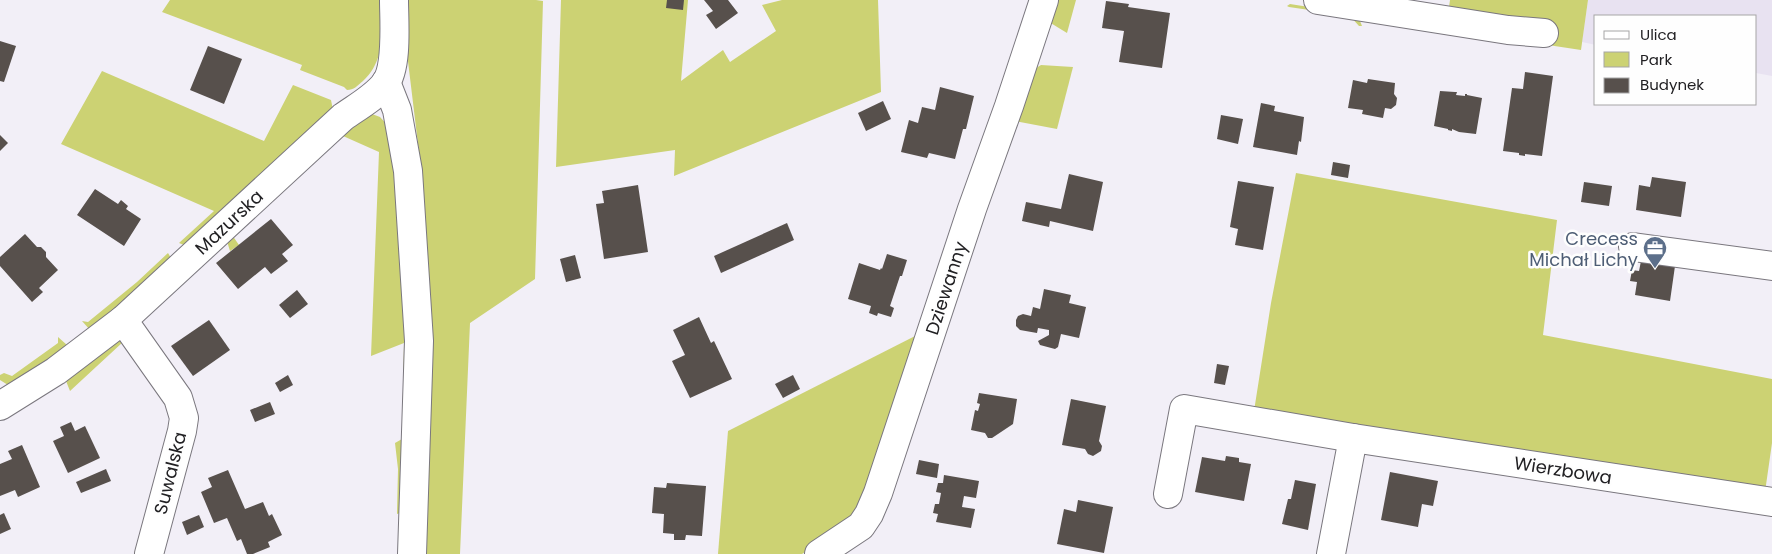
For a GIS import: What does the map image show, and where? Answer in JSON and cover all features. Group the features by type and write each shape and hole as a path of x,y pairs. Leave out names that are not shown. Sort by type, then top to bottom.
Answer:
{"street":[{"name":"Mazurska","path":"0,406 56,371 123,320 343,117 367,101 386,82 394,57 394,0"},
{"name":"Dziewanny","path":"819,554 861,526 869,514 1044,0"},
{"path":"1318,0 1482,26 1544,33"},
{"path":"386,82 397,110 408,171 419,341 412,554"},
{"path":"1633,246 1772,266"},
{"name":"Suwalska","path":"123,320 178,398 184,418 149,554"},
{"name":"Wierzbowa","path":"1168,494 1184,409 1353,438 1772,502"},
{"path":"1331,554 1353,438"}],"shaded area":[{"path":"1588,0 1772,0 1772,76 1757,73 1757,15 1594,15 1594,45 1582,42"}],"green space":[{"path":"170,0 382,0 382,33 379,54 376,64 363,81 352,89 347,90 344,87 300,70 302,65 162,12"},
{"path":"406,0 543,1 535,279 470,323 460,554 420,554 421,169 407,53"},
{"path":"561,0 688,0 681,81 723,50 730,62 776,31 762,5 782,0 878,0 881,92 674,176 675,150 556,167"},
{"path":"1055,0 1076,0 1067,33 1049,22"},
{"path":"1403,0 1449,7 1450,0 1588,0 1581,50 1548,45"},
{"path":"1290,4 1353,14 1358,16 1362,26 1359,26 1350,16 1287,6"},
{"path":"1041,65 1073,67 1057,129 1014,121 1033,70"},
{"path":"102,71 264,141 293,85 331,100 333,110 189,244 184,245 179,243 214,211 61,144"},
{"path":"372,114 380,117 390,128 406,280 403,512 397,514 398,469 395,443 402,439 404,343 371,356 379,152 343,136 230,232 239,245 230,251 225,235 363,116"},
{"path":"1296,173 1557,220 1543,335 1772,379 1772,443 1765,492 1350,423 1254,411 1271,303"},
{"path":"168,253 171,258 123,307 90,330 82,321 88,322 137,282"},
{"path":"917,335 866,494 855,513 802,554 718,554 728,431"},
{"path":"58,337 67,345 67,349 8,385 0,380 0,375 4,373 12,376 58,343"},
{"path":"120,339 128,343 172,407 175,417 138,554 134,554 173,413 123,342 70,391 66,381 74,372 114,341"}],"building":[{"path":"667,0 684,0 683,10 666,8"},
{"path":"704,0 728,0 738,13 716,29 706,15 713,11"},
{"path":"1106,1 1129,4 1128,7 1170,13 1162,68 1119,62 1124,31 1102,28"},
{"path":"0,41 16,46 4,82 0,81"},
{"path":"208,46 242,59 224,104 190,90"},
{"path":"1525,72 1553,76 1542,156 1525,154 1525,156 1519,155 1519,153 1503,151 1512,88 1523,89"},
{"path":"1368,79 1395,83 1396,105 1391,109 1385,108 1383,118 1362,114 1363,110 1348,108 1353,80 1367,83"},
{"path":"940,87 974,96 966,129 963,129 955,159 929,153 927,158 901,152 909,120 918,123 922,107 935,110"},
{"path":"1440,91 1457,92 1456,95 1465,96 1467,94 1482,98 1476,134 1459,132 1452,129 1452,131 1434,126"},
{"path":"883,101 891,119 866,131 858,113"},
{"path":"1261,103 1275,106 1274,111 1304,117 1301,142 1299,141 1297,155 1253,147"},
{"path":"1221,115 1243,119 1238,144 1217,139"},
{"path":"0,135 8,143 0,151"},
{"path":"1333,162 1350,165 1348,178 1331,175"},
{"path":"1069,174 1103,182 1093,231 1050,221 1049,227 1022,221 1026,202 1061,209"},
{"path":"1652,177 1686,182 1681,217 1636,210 1639,185 1650,187"},
{"path":"1238,181 1274,187 1263,250 1235,245 1238,229 1230,227"},
{"path":"1584,182 1612,186 1609,206 1581,202"},
{"path":"638,185 648,252 604,259 596,204 604,203 602,191"},
{"path":"95,189 118,204 121,200 128,206 126,209 141,219 124,246 77,215"},
{"path":"271,219 293,245 282,254 288,261 271,274 265,267 238,289 216,263"},
{"path":"787,223 794,240 721,273 714,256"},
{"path":"25,234 37,247 41,247 46,252 46,257 58,270 39,288 43,292 32,302 0,266 0,257"},
{"path":"887,254 907,260 890,306 894,308 891,317 878,313 877,316 869,313 871,306 848,299 859,263 880,270"},
{"path":"575,255 581,278 566,282 560,259"},
{"path":"1641,261 1675,266 1670,301 1635,295 1637,282 1630,281 1632,270 1639,271"},
{"path":"1044,289 1071,295 1069,303 1086,307 1079,338 1061,334 1058,347 1055,349 1040,345 1038,341 1049,335 1049,330 1038,328 1037,333 1020,330 1016,326 1018,316 1023,314 1031,316 1033,307 1040,309"},
{"path":"297,290 308,304 290,318 279,305"},
{"path":"699,317 711,343 714,341 732,379 690,398 672,361 685,355 673,330"},
{"path":"209,320 230,350 193,376 171,346"},
{"path":"1217,364 1229,366 1225,385 1214,383"},
{"path":"288,375 293,385 280,392 275,383"},
{"path":"793,375 800,389 783,398 775,384"},
{"path":"979,393 1017,399 1013,424 992,438 988,438 985,433 971,430 975,410 978,411 980,404 977,403"},
{"path":"1071,399 1106,406 1099,441 1102,446 1101,451 1093,456 1088,454 1085,449 1062,445"},
{"path":"270,402 275,414 255,422 250,410"},
{"path":"71,422 75,431 85,426 100,458 68,473 53,441 64,436 60,427"},
{"path":"22,445 40,487 18,497 15,490 0,496 0,464 12,459 8,451"},
{"path":"1226,456 1239,458 1239,462 1251,464 1244,501 1195,492 1202,457 1225,461"},
{"path":"919,460 939,464 937,478 916,474"},
{"path":"106,469 111,481 81,493 76,482"},
{"path":"228,470 245,509 263,502 269,516 272,514 282,535 268,542 270,547 253,554 247,554 241,539 237,541 227,518 214,523 201,492 212,487 208,478"},
{"path":"1390,472 1438,481 1433,506 1422,504 1418,527 1381,520"},
{"path":"944,475 979,481 976,498 964,496 962,507 975,509 971,528 936,522 938,514 933,513 935,504 939,504 941,493 936,492 938,483 943,483"},
{"path":"1295,480 1316,484 1308,530 1282,524 1288,499 1291,499"},
{"path":"667,483 706,486 702,536 686,535 685,540 674,540 674,534 663,533 664,514 652,513 654,487 666,488"},
{"path":"1078,500 1113,507 1104,553 1057,544 1064,509 1076,512"},
{"path":"4,513 11,529 0,534 0,515"},
{"path":"199,515 204,527 187,535 182,522"}],"place":[{"name":"Crecess Michał Lichy","path":"1655,269"}]}
